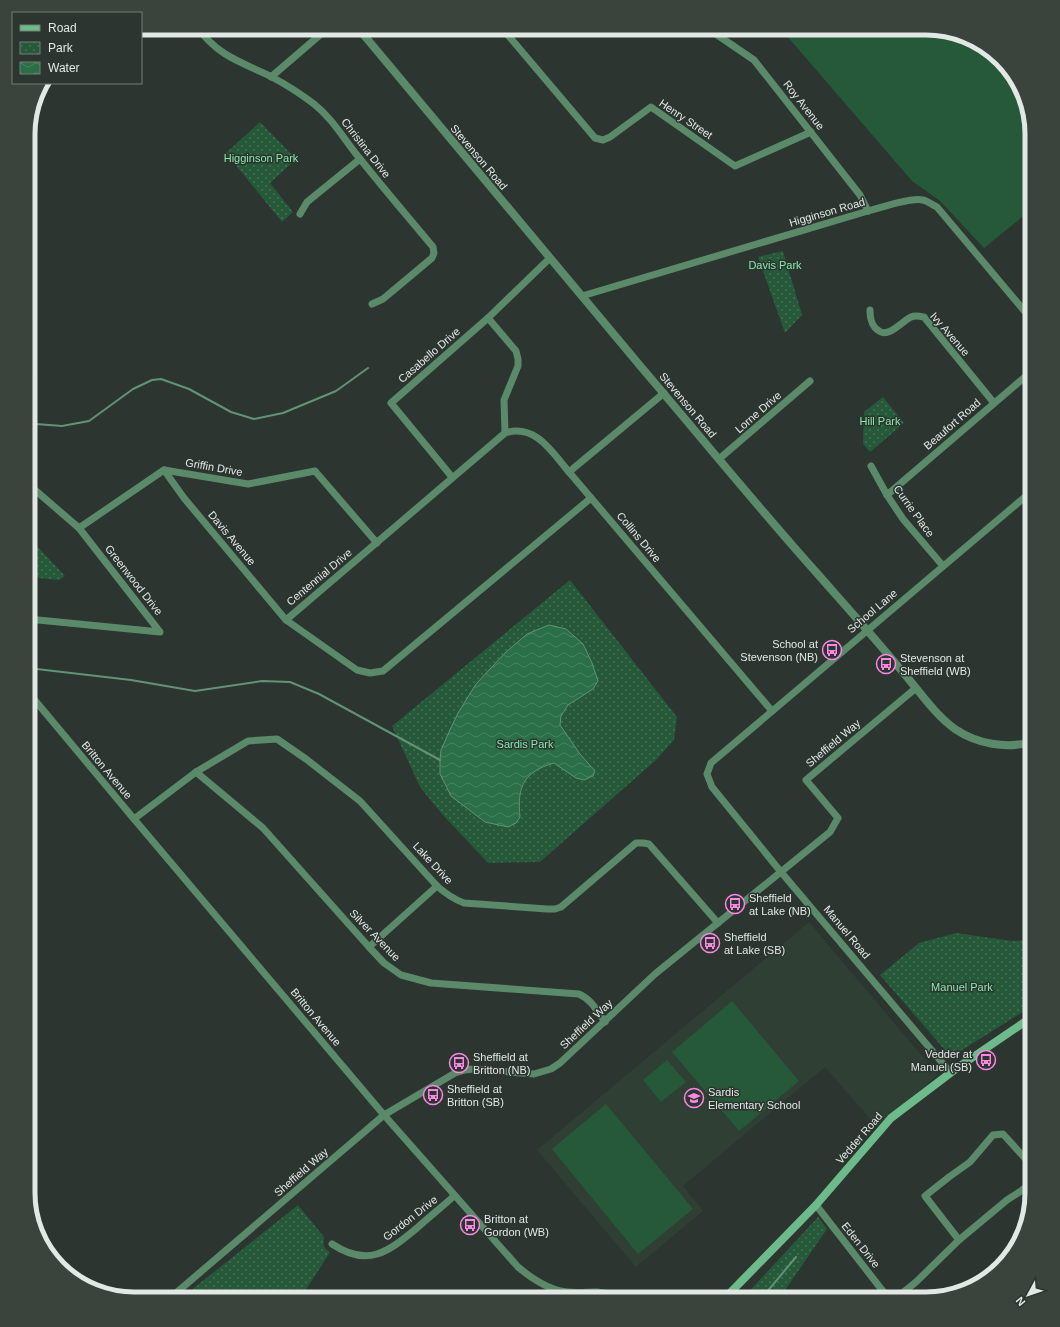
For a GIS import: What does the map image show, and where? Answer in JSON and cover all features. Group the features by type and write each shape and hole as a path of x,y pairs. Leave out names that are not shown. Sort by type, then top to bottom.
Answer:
{"main road":[{"name":"Vedder Road","path":"731,1292 816,1205 891,1118 950,1072 1025,1022"}],"street":[{"name":"Christina Drive","path":"203,35 224,54 271,77 315,105 329,118 360,159 433,247 434,253 432,258 383,300 372,304"},
{"path":"271,77 320,35"},
{"name":"Stevenson Road","path":"364,35 790,544 949,724 969,737 990,743 1002,745 1025,744"},
{"name":"Henry Street","path":"508,35 595,138 603,140 610,137 651,107 735,166 811,132"},
{"name":"Roy Avenue","path":"717,35 754,60 860,195 868,211"},
{"path":"300,214 307,202 360,159"},
{"name":"Higginson Road","path":"582,296 868,211 916,200 928,202 937,207 1025,312"},
{"name":"Casabello Drive","path":"452,477 391,403 488,318 550,258"},
{"name":"Ivy Avenue","path":"870,310 871,322 877,330 882,333 887,332 911,317 924,317 994,403"},
{"path":"488,318 516,351 518,359 518,366 504,400 505,433 513,430 530,433 545,443 569,472 664,393"},
{"name":"Beaufort Road","path":"887,495 1025,377"},
{"name":"Lorne Drive","path":"719,459 810,381"},
{"name":"Centennial Drive","path":"505,433 286,620 357,670 370,673 383,671 591,498"},
{"name":"Currie Place","path":"871,466 887,495 903,519 943,566"},
{"path":"79,528 164,470"},
{"name":"Griffin Drive","path":"164,470 248,484 315,471 377,543"},
{"name":"Davis Avenue","path":"164,470 184,498 286,620"},
{"name":"Collins Drive","path":"569,472 772,711"},
{"name":"Greenwood Drive","path":"35,490 79,528 160,632 35,620"},
{"name":"School Lane","path":"712,787 707,774 711,763 1025,497"},
{"name":"Sheffield Way","path":"177,1292 384,1115 455,1073 465,1070 473,1069 534,1074 546,1071 560,1063 646,982 830,832 838,818 806,780 916,688"},
{"name":"Britton Avenue","path":"35,700 384,1115 518,1267 532,1278 558,1290 568,1292 597,1292"},
{"name":"Lake Drive","path":"134,819 196,772 248,742 277,739 306,758 360,801 437,886 455,900 464,903 547,910 555,909 566,902 636,843 643,843 649,844 718,923"},
{"name":"Silver Avenue","path":"196,772 263,828 384,963 401,975 431,983 578,994 586,998 593,1005 605,1022"},
{"name":"Manuel Road","path":"712,787 781,872 950,1072"},
{"path":"369,947 437,886"},
{"path":"959,1240 925,1196 948,1177 970,1162 993,1135 1003,1134 1025,1158"},
{"path":"904,1292 959,1240 1007,1200 1025,1188"},
{"name":"Gordon Drive","path":"332,1244 342,1251 362,1256 372,1256 384,1252 398,1244 454,1196"},
{"name":"Eden Drive","path":"816,1205 884,1292"}],"shaded area":[{"name":"Sardis Elementary School","path":"809,922 938,1075 877,1127 825,1067 683,1186 703,1211 636,1267 537,1150"}],"green space":[{"path":"786,35 932,35 958,40 976,48 986,55 996,64 1008,79 1020,102 1025,128 1025,215 984,248 940,201 912,181"},
{"name":"Higginson Park","path":"260,122 296,159 270,183 293,212 282,222 226,153"},
{"name":"Davis Park","path":"783,251 802,315 785,333 758,257"},
{"name":"Hill Park","path":"883,397 904,423 870,452 863,444 864,412"},
{"path":"35,544 65,576 59,580 35,578"},
{"name":"Sardis Park","path":"570,580 677,717 674,740 656,760 540,862 488,863 441,813 420,787 392,726"},
{"name":"Manuel Park","path":"956,933 1012,941 1025,940 1025,1010 951,1057 880,975 919,943"},
{"path":"732,1001 799,1081 739,1131 672,1052"},
{"path":"667,1060 686,1082 661,1102 643,1080"},
{"path":"606,1104 693,1209 638,1254 552,1149"},
{"path":"298,1205 324,1237 324,1246 330,1252 304,1292 189,1292"},
{"path":"818,1217 827,1229 784,1292 748,1292"}],"water":[{"path":"549,625 566,629 583,644 592,663 598,681 593,689 568,705 561,716 560,725 580,754 595,771 593,776 584,780 576,778 554,763 535,771 524,782 521,789 519,806 520,817 516,823 508,827 485,822 451,796 440,774 441,750 458,713 476,684 505,653 527,634"}],"waterway":[{"path":"35,423 62,426 89,421 133,389 152,380 161,379 189,389 231,412 254,419 283,413 336,391 368,368"},
{"path":"35,669 131,680 195,691 262,681 290,682 319,694 440,760"},
{"path":"767,1292 796,1257"}],"place":[{"name":"School at Stevenson (NB)","path":"832,650"},
{"name":"Stevenson at Sheffield (WB)","path":"886,664"},
{"name":"Sheffield at Lake (NB)","path":"735,904"},
{"name":"Sheffield at Lake (SB)","path":"710,943"},
{"name":"Vedder at Manuel (SB)","path":"986,1060"},
{"name":"Sheffield at Britton (NB)","path":"459,1063"},
{"name":"Sheffield at Britton (SB)","path":"433,1095"},
{"name":"Sardis Elementary School","path":"694,1098"},
{"name":"Britton at Gordon (WB)","path":"470,1225"}]}
